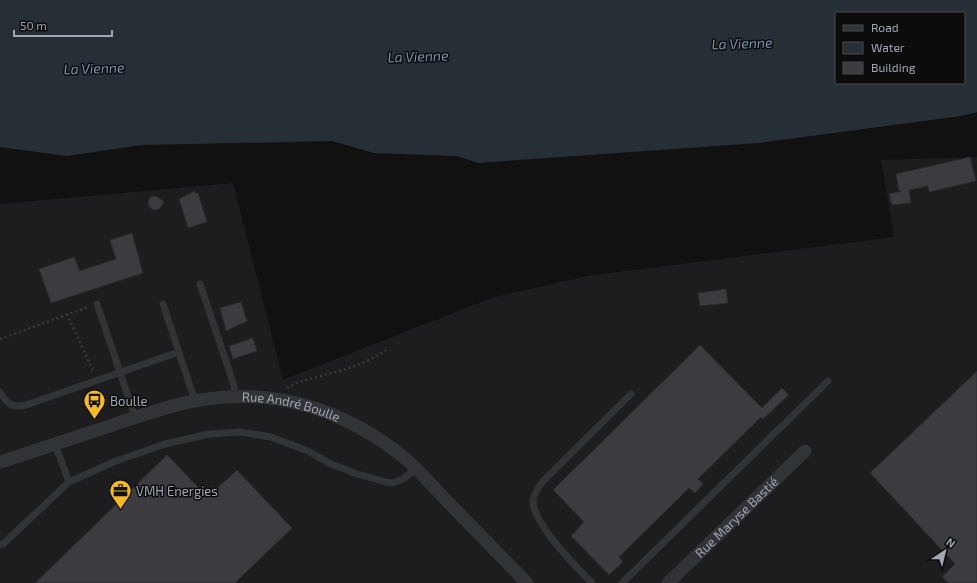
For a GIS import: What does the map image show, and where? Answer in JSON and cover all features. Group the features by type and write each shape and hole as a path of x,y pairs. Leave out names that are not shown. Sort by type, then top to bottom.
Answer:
{"street":[{"name":"Rue André Boulle","path":"0,462 163,408 195,401 236,397 278,399 294,402 352,423 380,439 407,460 526,583"},
{"name":"Rue Maryse Bastié","path":"668,583 805,451"}],"lane":[{"path":"200,284 233,382 236,397"},
{"path":"97,304 135,417"},
{"path":"163,304 195,401"},
{"path":"0,392 5,400 11,405 17,407 26,406 179,352"},
{"path":"622,583 828,381"},
{"path":"592,583 563,552 540,521 534,509 533,499 536,490 543,481 631,394"},
{"path":"0,546 69,482 116,461 166,444 209,434 241,432 271,437 308,451 331,464 357,474 386,482 392,483 403,479 416,469"},
{"path":"55,444 69,482"}],"path":[{"path":"0,339 97,304"},
{"path":"67,314 98,380"},
{"path":"278,399 290,386 362,364 373,359 386,350"}],"shaded area":[{"path":"977,157 977,583 0,583 0,204 233,183 283,380 491,298 587,276 894,237 881,160"}],"water":[{"name":"La Vienne","path":"0,0 977,0 977,112 961,116 758,143 478,163 457,156 374,153 332,141 141,145 67,156 0,147"}],"building":[{"path":"970,157 976,181 929,192 928,186 909,190 911,203 892,205 889,194 901,191 899,191 896,174"},
{"path":"195,191 196,194 198,193 207,222 188,228 179,199"},
{"path":"156,196 164,202 159,209 154,210 149,207 148,202 150,197"},
{"path":"132,233 143,273 51,303 39,269 74,257 80,271 116,259 110,240"},
{"path":"726,289 728,303 700,306 698,293"},
{"path":"241,302 247,321 226,331 220,308"},
{"path":"253,338 257,351 233,359 229,346"},
{"path":"700,345 762,408 782,388 789,395 763,419 761,417 698,479 703,484 695,493 689,488 619,557 623,562 609,575 571,536 584,522 553,490"},
{"path":"977,371 977,583 949,583 942,577 955,564 870,473"},
{"path":"167,455 208,497 237,470 292,528 235,583 35,583"}],"place":[{"name":"Boulle","path":"95,420"},
{"name":"VMH Energies","path":"120,510"}]}
